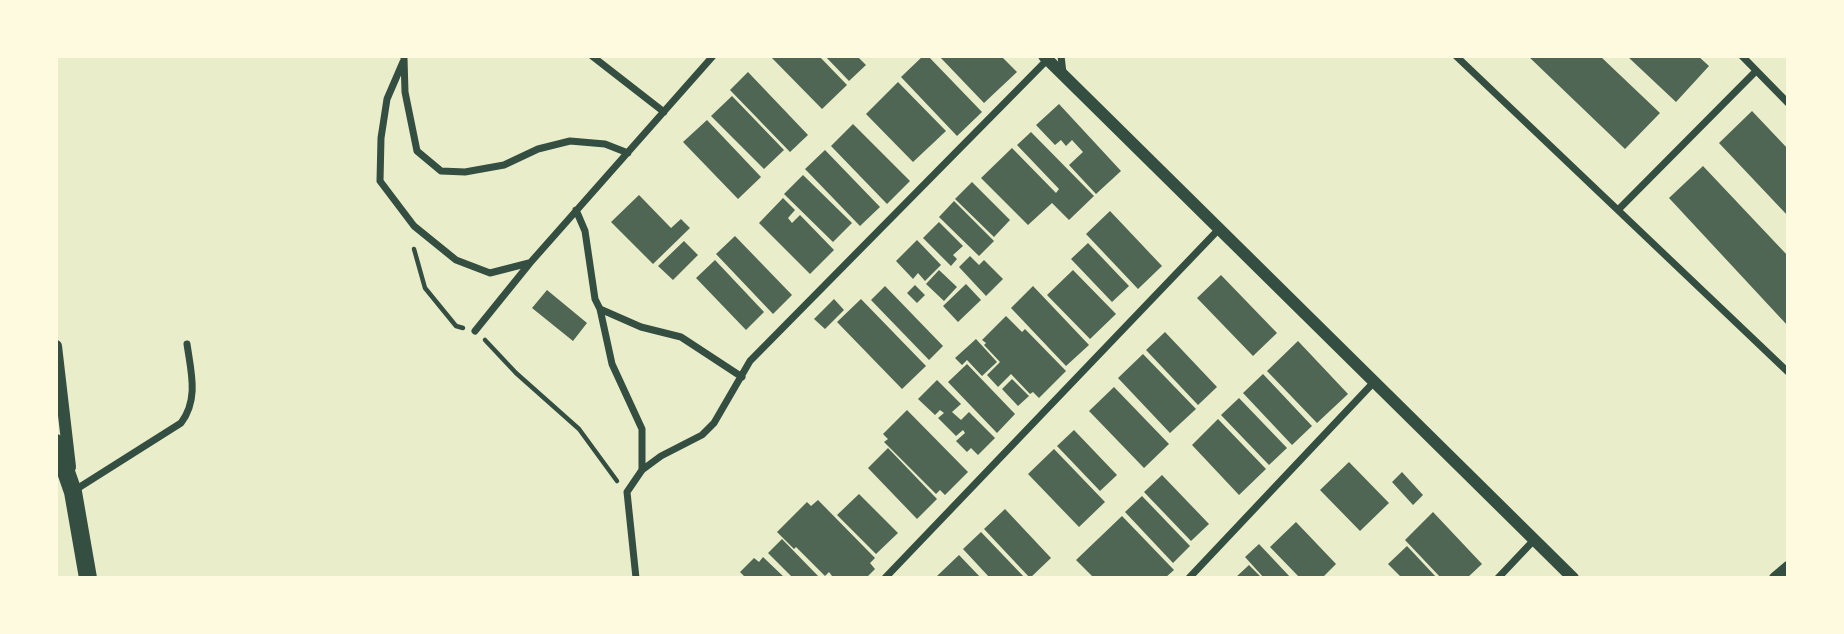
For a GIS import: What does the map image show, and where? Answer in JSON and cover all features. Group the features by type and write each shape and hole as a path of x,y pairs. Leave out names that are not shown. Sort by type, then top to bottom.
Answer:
{"main road":[{"path":"56,443 73,492 88,578"}],"street":[{"path":"592,56 663,112"},
{"path":"475,331 530,263 713,56"},
{"path":"1061,56 1063,76"},
{"path":"1457,56 1788,372"},
{"path":"1742,56 1788,103"},
{"path":"405,57 405,92 417,152 441,171 465,172 504,165 538,149 570,141 605,144 628,153"},
{"path":"405,57 387,99 381,138 380,181 414,226 456,260 490,273 530,263"},
{"path":"636,578 627,492 642,470 661,456 702,435 714,423 750,361 1046,58 1573,578"},
{"path":"1618,210 1756,71"},
{"path":"576,210 585,231 595,299 600,309 612,364 642,429 642,470"},
{"path":"885,578 1219,229"},
{"path":"600,309 641,327 681,337 742,377"},
{"path":"56,346 73,492 181,424 191,411 193,385 187,344"},
{"path":"1189,578 1374,382"},
{"path":"1498,578 1534,540"},
{"path":"1776,578 1788,567"}],"path":[{"path":"414,226 414,249 425,288 456,326 475,331 516,373 579,429 627,492"}],"building":[{"path":"770,56 819,56 847,85 822,109"},
{"path":"825,56 857,56 866,65 849,81"},
{"path":"923,56 928,56 982,112 957,136 901,77"},
{"path":"939,56 1001,56 1017,72 984,103"},
{"path":"1528,56 1600,56 1660,113 1625,149"},
{"path":"1627,56 1698,56 1709,66 1676,102"},
{"path":"748,72 808,135 790,152 730,90"},
{"path":"898,82 946,131 913,162 866,114"},
{"path":"732,96 784,150 764,169 711,116"},
{"path":"1059,104 1121,171 1096,194 1069,165 1083,152 1072,140 1066,146 1061,140 1055,145 1036,125"},
{"path":"1752,111 1788,149 1788,216 1719,143"},
{"path":"707,120 761,177 738,199 683,142"},
{"path":"853,124 910,181 887,204 831,146"},
{"path":"1031,132 1094,196 1069,220 1052,203 1028,225 981,178 1012,148 1056,193 1059,189 1017,145"},
{"path":"825,150 880,207 860,226 805,169"},
{"path":"1703,166 1788,256 1788,326 1669,198"},
{"path":"803,175 852,223 833,242 784,194"},
{"path":"972,182 1010,220 994,237 955,199"},
{"path":"639,195 671,228 681,219 690,228 653,264 611,222"},
{"path":"783,198 795,210 788,218 792,223 800,215 834,250 810,274 759,223"},
{"path":"954,201 994,241 979,256 939,217"},
{"path":"1110,211 1162,266 1138,289 1086,234"},
{"path":"939,222 963,246 953,255 957,259 951,266 923,238"},
{"path":"735,236 792,295 773,314 716,254"},
{"path":"917,240 941,265 925,281 918,273 913,279 896,261"},
{"path":"684,241 698,255 673,280 658,266"},
{"path":"1088,243 1129,286 1112,302 1071,259"},
{"path":"970,256 979,265 984,260 1003,279 986,296 959,267"},
{"path":"715,260 764,312 746,330 696,278"},
{"path":"939,270 957,287 944,301 926,284"},
{"path":"1073,270 1116,314 1090,339 1047,295"},
{"path":"1221,275 1277,333 1253,356 1197,298"},
{"path":"966,284 981,300 958,322 943,306"},
{"path":"915,285 925,295 917,303 907,293"},
{"path":"885,286 943,346 929,360 871,300"},
{"path":"1033,286 1089,345 1066,366 1011,308"},
{"path":"547,290 587,323 573,341 532,308"},
{"path":"834,299 844,310 825,329 814,319"},
{"path":"861,299 926,366 902,389 837,322"},
{"path":"1006,316 1022,332 1025,329 1066,371 1039,398 1033,392 1030,394 1011,374 998,387 987,375 1000,362 982,340"},
{"path":"1165,332 1217,387 1198,405 1146,350"},
{"path":"976,339 997,362 982,376 967,360 962,365 955,358"},
{"path":"1298,341 1348,394 1317,423 1267,371"},
{"path":"1143,354 1196,409 1170,433 1118,378"},
{"path":"967,364 1015,414 997,433 948,382"},
{"path":"1263,374 1312,426 1292,445 1243,393"},
{"path":"1012,379 1029,396 1018,406 1002,389"},
{"path":"937,380 961,404 952,412 961,420 969,412 995,438 978,455 971,448 967,452 956,441 965,433 963,430 956,436 938,418 944,413 940,410 935,415 918,399"},
{"path":"1114,387 1169,444 1144,468 1089,411"},
{"path":"1239,398 1287,448 1269,465 1221,415"},
{"path":"907,410 968,472 945,495 940,490 936,494 884,442 888,439 883,434"},
{"path":"1218,419 1266,469 1239,495 1192,445"},
{"path":"1074,430 1117,475 1100,491 1057,446"},
{"path":"888,448 937,499 917,519 868,468"},
{"path":"1054,449 1105,502 1079,527 1028,474"},
{"path":"1349,462 1389,503 1360,531 1320,490"},
{"path":"1402,472 1423,495 1413,505 1392,482"},
{"path":"1162,475 1209,524 1191,541 1144,492"},
{"path":"859,494 898,533 876,554 837,515"},
{"path":"1142,496 1190,546 1173,563 1125,512"},
{"path":"818,500 875,558 870,563 875,569 866,578 830,578 832,576 829,572 825,576 777,532 807,502 811,506"},
{"path":"1005,509 1051,558 1030,578 984,529"},
{"path":"1433,512 1482,564 1467,578 1441,578 1405,540"},
{"path":"1122,516 1174,570 1165,578 1094,578 1076,560"},
{"path":"1296,522 1336,564 1322,578 1300,578 1270,547"},
{"path":"981,532 1025,578 990,578 963,549"},
{"path":"782,539 820,578 793,578 768,553"},
{"path":"1259,544 1291,578 1264,578 1245,557"},
{"path":"1407,546 1437,578 1402,578 1388,564"},
{"path":"959,555 981,578 937,576"},
{"path":"763,557 785,578 746,578 740,572 754,558 759,562"},
{"path":"1249,565 1262,578 1235,578"}]}
